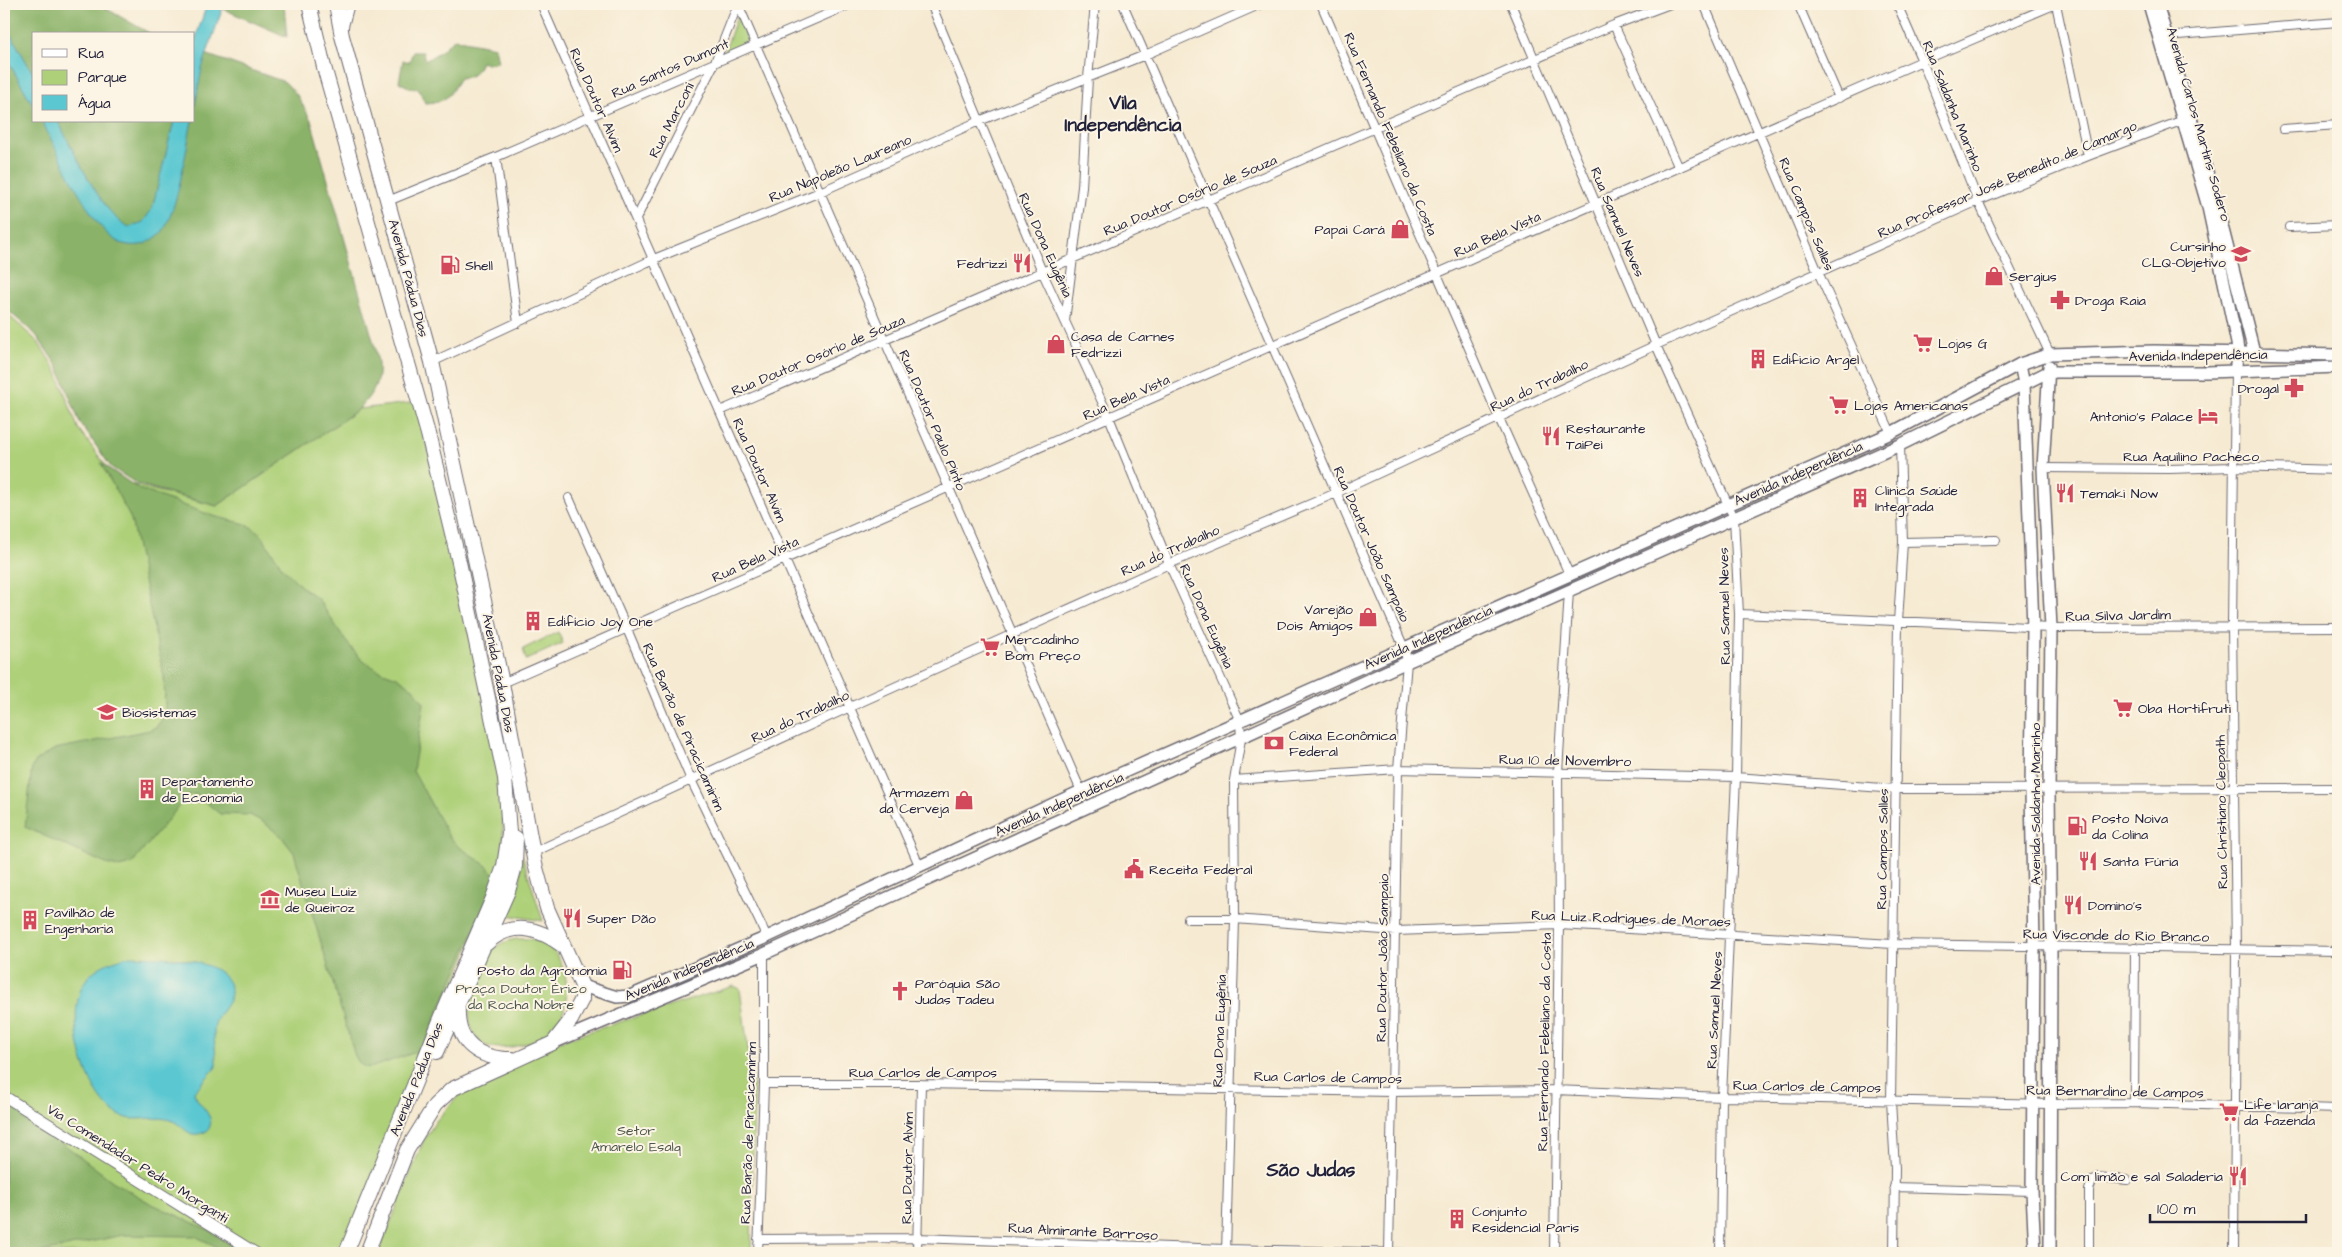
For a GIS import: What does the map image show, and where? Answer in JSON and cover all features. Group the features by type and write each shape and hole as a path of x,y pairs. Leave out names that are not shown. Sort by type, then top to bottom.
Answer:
{"highway":[{"name":"Avenida Pádua Dias","path":"309,4 324,67 428,434 468,600 505,778 509,833 504,866 493,898 453,988 346,1253"},
{"name":"Avenida Pádua Dias","path":"336,4 342,36 432,362 502,684 532,853 547,908 582,986 582,999 565,1030 553,1043 452,1089 429,1114 407,1150 367,1253"},
{"path":"376,1177 458,1005 508,891 515,866 516,833 505,778"},
{"path":"482,948 497,935 523,929 540,931 563,946"},
{"path":"458,1005 459,1025 473,1049 488,1056 516,1059"}],"main road":[{"name":"Avenida Carlos Martins Sodero","path":"2148,4 2210,216 2238,352 2235,371"},
{"name":"Avenida Carlos Martins Sodero","path":"2157,4 2216,202 2254,352"},
{"name":"Avenida Independência","path":"582,986 617,997 630,996 767,937 1081,791 1405,650 1891,433 2020,364 2050,354 2154,351 2338,355"},
{"name":"Avenida Saldanha Marinho","path":"2050,354 2044,468 2051,628 2049,791 2051,947 2050,1253"},
{"path":"2235,371 2250,361 2322,358 2338,355"},
{"name":"Avenida Saldanha Marinho","path":"2020,364 2024,384 2033,627 2031,790 2034,1103 2032,1191 2035,1253"},
{"name":"Avenida Independência","path":"553,1043 764,954 1407,662 1900,445 2048,372 2235,371 2338,367"},
{"path":"1857,464 1856,459 1859,456 1893,441 1891,433"},
{"path":"764,954 764,945 832,907"}],"street":[{"path":"342,36 350,4"},
{"name":"Rua Doutor Alvim","path":"542,4 919,865"},
{"name":"Rua Doutor Paulo Pinto","path":"738,4 1081,791"},
{"name":"Rua Marconi","path":"636,219 715,62 738,4"},
{"name":"Rua Santos Dumont","path":"388,201 496,157 755,43 851,4"},
{"name":"Rua Dona Eugênia","path":"930,4 1043,272 1109,418 1169,564 1240,721 1241,739 1234,780 1235,919 1226,1251"},
{"path":"1066,321 1082,188 1088,78 1095,4"},
{"name":"Rua Doutor João Sampaio","path":"1123,4 1405,650 1407,662 1398,769 1389,1253"},
{"name":"Rua Napoleão Laureano","path":"432,362 654,259 820,192 979,121 1145,55 1261,4"},
{"name":"Rua Fernando Febeliano da Costa","path":"1321,4 1570,576"},
{"name":"Rua Samuel Neves","path":"1511,4 1656,345 1734,518 1739,614 1736,776 1722,1097 1720,1253"},
{"name":"Rua Doutor Osório de Souza","path":"720,411 1614,25 1670,4"},
{"name":"Rua Campos Salles","path":"1704,4 1818,272 1891,433"},
{"path":"1798,4 1839,98"},
{"name":"Rua Saldanha Marinho","path":"1897,4 1922,61 1978,202 2050,354"},
{"path":"2056,4 2088,156"},
{"name":"Rua Bela Vista","path":"502,684 2056,4"},
{"path":"2166,36 2338,22"},
{"path":"1614,25 1679,168"},
{"path":"2183,121 2188,116 2185,98"},
{"name":"Rua Professor José Benedito de Camargo","path":"1818,272 2088,156 2183,121"},
{"path":"2283,129 2338,125"},
{"path":"496,157 518,323"},
{"path":"2288,227 2338,225"},
{"name":"Rua do Trabalho","path":"532,853 850,706 1169,564 1336,493 1818,272"},
{"name":"Rua Christiano Cleopath","path":"2234,1253 2236,950 2233,787 2232,467 2235,371"},
{"name":"Rua Campos Salles","path":"1894,1253 1891,1101 1898,622 1903,542 1900,445"},
{"name":"Rua Aquilino Pacheco","path":"2044,468 2169,469 2232,467 2338,470"},
{"name":"Rua Barão de Piracicamirim","path":"569,498 628,629 691,780 767,937"},
{"path":"1903,542 1996,540"},
{"name":"Rua Fernando Febeliano da Costa","path":"1554,1253 1559,925 1558,772 1568,591"},
{"name":"Rua Silva Jardim","path":"1739,614 2051,628 2338,627"},
{"name":"Rua 10 de Novembro","path":"1234,780 1398,769 1736,776 1896,790 2049,791 2233,787 2338,788"},
{"name":"Rua Luiz Rodrigues de Moraes","path":"1188,919 1235,919 1396,931 1559,925 1893,944"},
{"name":"Rua Visconde do Rio Branco","path":"1893,944 2338,951"},
{"path":"2134,1103 2135,947"},
{"name":"Rua Barão de Piracicamirim","path":"758,1253 764,1084 764,954"},
{"name":"Rua Carlos de Campos","path":"764,1084 921,1084 1391,1092 1556,1090 1722,1097 1891,1101"},
{"name":"Rua Doutor Alvim","path":"917,1253 921,1084"},
{"name":"Via Comendador Pedro Morganti","path":"4,1096 256,1253"},
{"name":"Rua Bernardino de Campos","path":"1891,1101 2049,1104 2134,1103 2338,1109"},
{"path":"2089,1253 2088,1190 2092,1181 2098,1177 2127,1180"},
{"path":"1894,1187 2032,1191"},
{"name":"Rua Almirante Barroso","path":"758,1239 918,1238 1226,1251 1408,1253"}],"green space":[{"path":"4,4 98,4 147,32 32,32 32,122 195,122 195,50 285,82 297,95 311,120 374,344 378,364 377,379 371,393 359,409 217,506 137,484 111,467 80,423 58,367 36,335 4,307"},
{"path":"212,4 284,4 287,37"},
{"path":"737,16 748,41 724,54"},
{"path":"454,39 495,47 498,62 487,64 481,62 473,74 460,78 447,97 439,101 425,103 418,88 410,88 399,82 403,60 409,62 413,52 423,52 425,61 441,51"},
{"path":"4,311 38,342 56,370 78,428 106,466 124,481 217,506 359,409 418,402 503,780 503,865 344,1253 4,1253"},
{"path":"101,463 139,489 213,516 246,524 259,532 282,567 302,587 318,599 348,644 362,660 378,670 397,677 413,688 424,703 413,771 448,835 458,846 487,866 497,878 422,1050 373,1067 364,1067 359,1062 355,1056 294,853 281,836 263,822 250,815 220,814 196,794 188,795 132,864 118,867 106,864 25,827 32,767 37,760 55,749 150,730 157,726 162,719 165,709 164,677 131,519"},
{"path":"558,632 563,643 526,660 523,649"},
{"path":"522,855 543,921 508,915 520,881"},
{"name":"Praça Doutor Érico da Rocha Nobre","path":"516,939 535,940 547,946 557,955 563,967 566,981 564,1010 550,1032 541,1038 512,1047 492,1047 482,1043 475,1035 469,1019 469,1011 473,994 488,954 499,945"},
{"name":"Setor Amarelo Esalq","path":"734,986 740,989 754,1093 751,1253 378,1253 423,1142 436,1121 459,1095 553,1043"},
{"path":"4,1099 115,1183 150,1203 211,1231 242,1253 229,1253 195,1236 123,1235 37,1253 4,1253"}],"water":[{"path":"207,4 224,4 202,68 195,106 195,40"},
{"path":"4,23 32,72 32,103 4,54"},
{"path":"42,122 59,122 90,181 110,212 130,227 143,222 152,209 174,122 192,122 175,203 165,228 147,243 140,245 124,244 115,240 106,232 85,203"},
{"path":"129,956 171,958 203,964 216,970 226,978 231,989 228,1003 215,1024 216,1067 194,1092 211,1122 208,1130 205,1132 193,1134 177,1123 165,1119 135,1119 121,1116 103,1101 85,1067 76,1027 77,1007 81,990 89,976 98,969 108,963"}],"place":[{"name":"Papai Cará","path":"1400,229"},
{"name":"Cursinho CLQ-Objetivo","path":"2241,254"},
{"name":"Fedrizzi","path":"1022,263"},
{"name":"Shell","path":"450,265"},
{"name":"Sergius","path":"1994,276"},
{"name":"Droga Raia","path":"2060,300"},
{"name":"Lojas G","path":"1923,343"},
{"name":"Casa de Carnes Fedrizzi","path":"1056,344"},
{"name":"Edificio Argel","path":"1758,359"},
{"name":"Drogal","path":"2294,388"},
{"name":"Lojas Americanas","path":"1839,405"},
{"name":"Antonio's Palace","path":"2208,416"},
{"name":"Restaurante TaiPei","path":"1551,436"},
{"name":"Temaki Now","path":"2065,493"},
{"name":"Clinica Saúde Integrada","path":"1860,498"},
{"name":"Varejão Dois Amigos","path":"1368,617"},
{"name":"Edifício Joy One","path":"533,621"},
{"name":"Mercadinho Bom Preço","path":"990,647"},
{"name":"Oba Hortifruti","path":"2123,708"},
{"name":"Biosistemas","path":"107,712"},
{"name":"Caixa Econômica Federal","path":"1274,743"},
{"name":"Departamento de Economia","path":"147,789"},
{"name":"Armazem da Cerveja","path":"964,800"},
{"name":"Posto Noiva da Colina","path":"2077,826"},
{"name":"Santa Fúria","path":"2088,861"},
{"name":"Receita Federal","path":"1134,869"},
{"name":"Museu Luiz de Queiroz","path":"270,899"},
{"name":"Domino's","path":"2073,905"},
{"name":"Super Dão","path":"572,918"},
{"name":"Pavilhão de Engenharia","path":"30,920"},
{"name":"Posto da Agronomia","path":"622,970"},
{"name":"Paróquia São Judas Tadeu","path":"900,991"},
{"name":"Life laranja da fazenda","path":"2229,1112"},
{"name":"Com limão e sal Saladeria","path":"2238,1176"},
{"name":"Conjunto Residencial Paris","path":"1457,1219"}],"district":[{"name":"Vila Independência","path":"1123,113"},
{"name":"São Judas","path":"1311,1169"}]}
